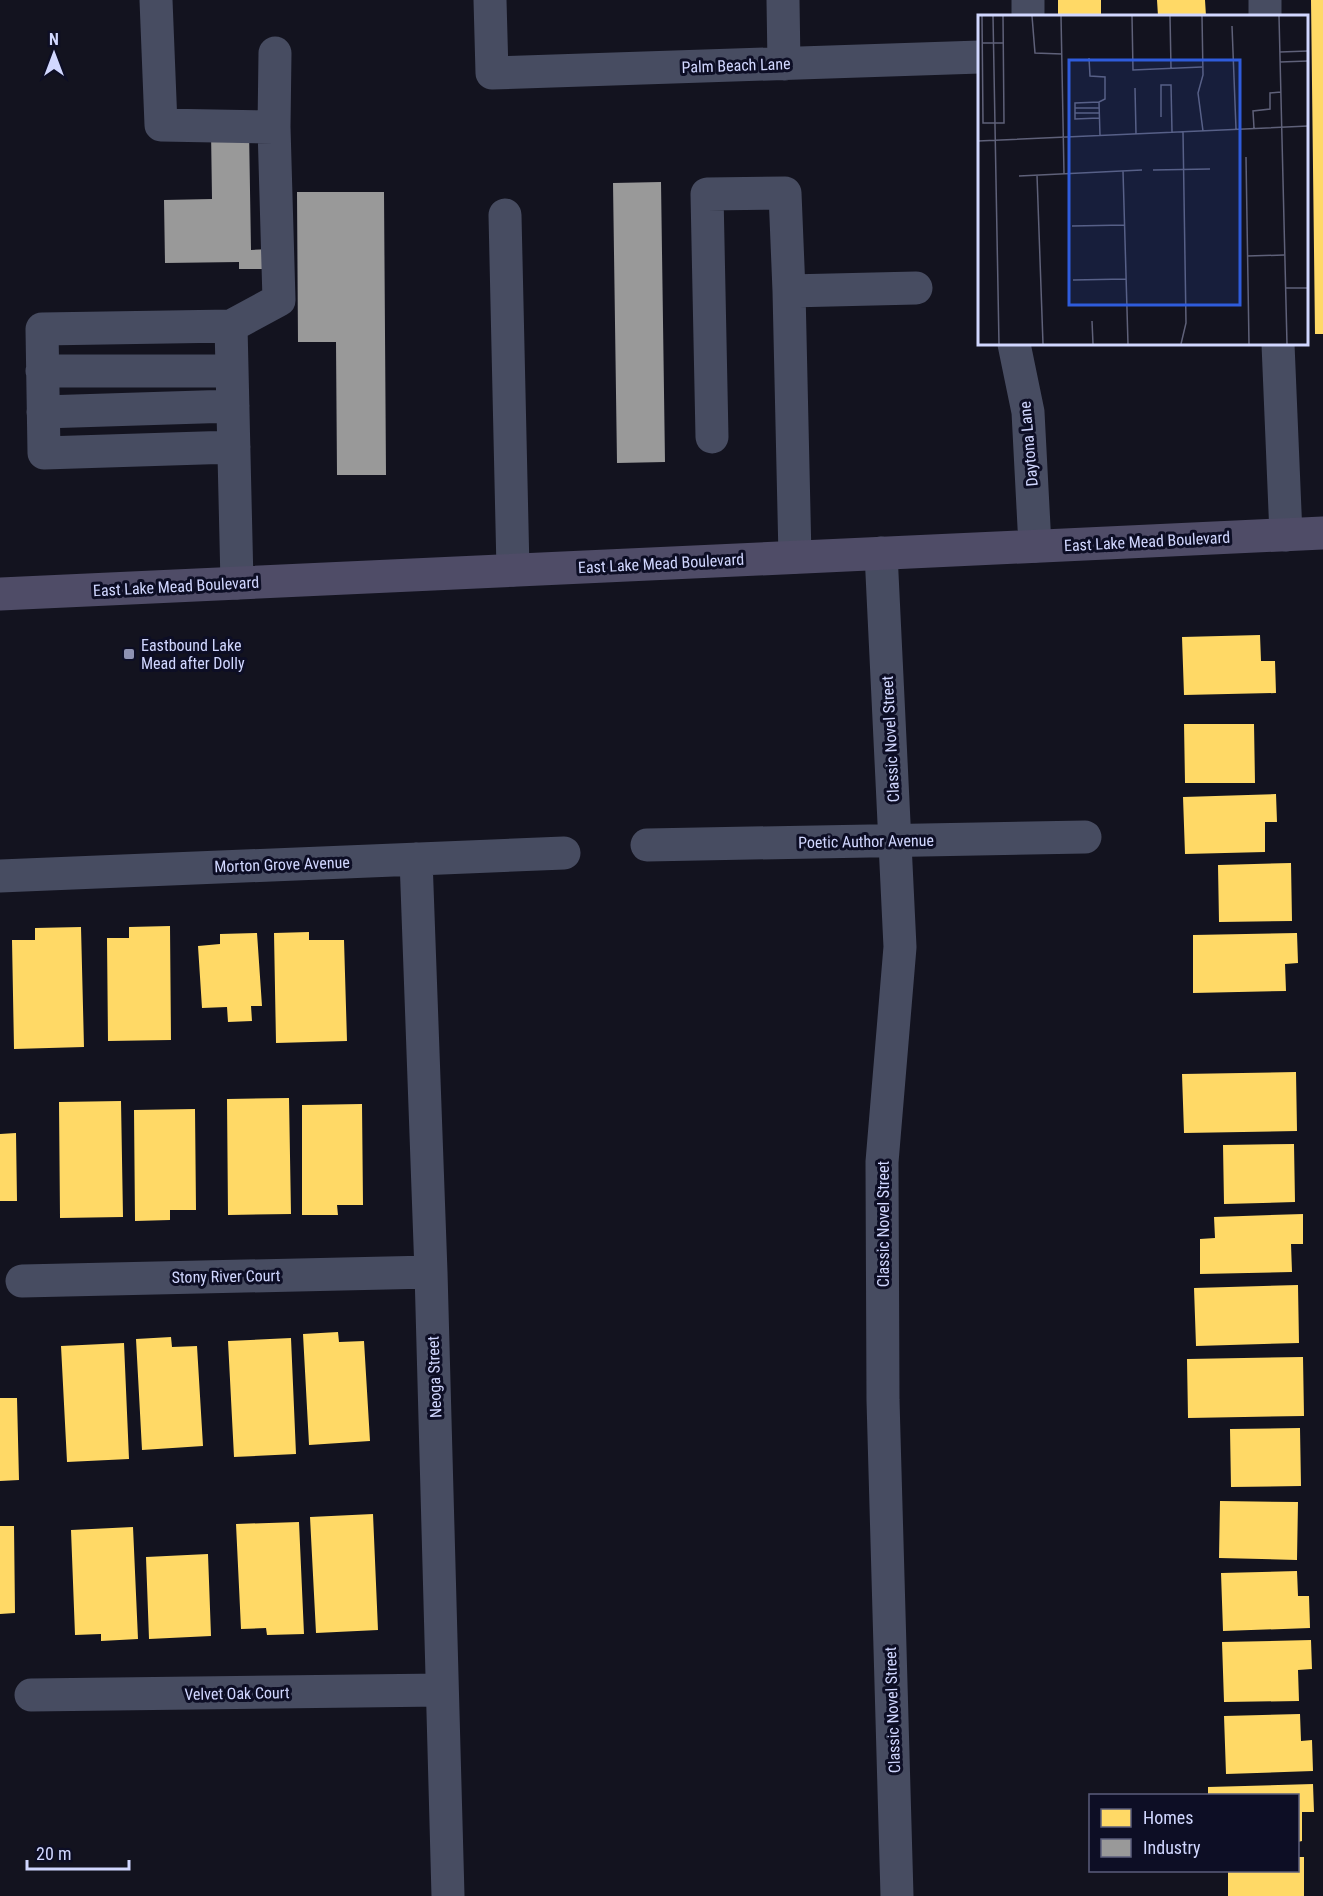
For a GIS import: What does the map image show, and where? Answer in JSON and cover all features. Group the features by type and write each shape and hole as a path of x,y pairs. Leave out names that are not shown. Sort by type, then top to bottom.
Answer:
{"main road":[{"name":"East Lake Mead Boulevard","path":"0,594 1323,533"}],"street":[{"path":"156,0 161,125 274,127"},
{"name":"Palm Beach Lane","path":"490,0 492,73 978,57"},
{"path":"783,0 784,64"},
{"path":"234,447 44,453 42,329 231,326 279,300 274,127 275,53"},
{"path":"712,437 707,194 785,193 795,557"},
{"path":"505,215 513,570"},
{"path":"789,291 916,288"},
{"path":"231,326 237,583"},
{"name":"Daytona Lane","path":"1014,345 1028,412 1035,546"},
{"path":"1278,345 1286,535"},
{"path":"42,370 232,370"},
{"path":"43,412 233,406"},
{"name":"Classic Novel Street","path":"881,553 900,947 882,1174 883,1400 897,1896"},
{"name":"Poetic Author Avenue","path":"647,845 1085,837"},
{"name":"Morton Grove Avenue","path":"0,876 564,853"},
{"name":"Neoga Street","path":"416,859 448,1896"},
{"name":"Stony River Court","path":"22,1281 430,1272"},
{"name":"Velvet Oak Court","path":"31,1695 442,1690"}],"building: Homes":[{"path":"1058,0 1101,0 1101,15 1058,15"},
{"path":"1157,0 1205,0 1206,15 1158,15"},
{"path":"1311,0 1323,0 1323,334 1315,334"},
{"path":"1260,635 1261,661 1275,661 1276,693 1184,695 1182,637"},
{"path":"1184,724 1254,724 1255,783 1185,783"},
{"path":"1276,794 1277,822 1265,822 1265,852 1185,854 1183,797"},
{"path":"1291,863 1292,921 1219,922 1218,865"},
{"path":"170,926 171,1040 108,1041 107,938 129,938 129,927"},
{"path":"81,927 84,1047 14,1049 12,940 35,940 35,928"},
{"path":"309,932 309,940 344,940 347,1041 276,1043 274,933"},
{"path":"257,933 262,1006 251,1006 252,1021 228,1022 227,1007 202,1008 198,946 220,944 220,934"},
{"path":"1297,933 1298,963 1285,964 1286,991 1193,993 1193,935"},
{"path":"1296,1072 1297,1131 1184,1133 1182,1074"},
{"path":"289,1098 291,1214 228,1215 227,1099"},
{"path":"121,1101 123,1217 60,1218 59,1102"},
{"path":"362,1104 363,1205 337,1205 338,1215 302,1215 302,1105"},
{"path":"195,1109 196,1210 170,1210 170,1220 135,1221 134,1110"},
{"path":"16,1133 17,1201 0,1201 0,1134"},
{"path":"1294,1144 1295,1202 1224,1204 1223,1145"},
{"path":"1303,1214 1303,1244 1291,1244 1292,1272 1200,1274 1200,1239 1215,1238 1214,1217"},
{"path":"1298,1285 1299,1343 1196,1346 1194,1288"},
{"path":"338,1332 339,1342 364,1341 370,1441 309,1445 303,1334"},
{"path":"171,1337 172,1347 197,1346 203,1446 142,1450 136,1339"},
{"path":"291,1338 296,1454 234,1457 228,1341"},
{"path":"124,1343 129,1459 67,1462 61,1346"},
{"path":"1303,1357 1304,1416 1188,1418 1187,1359"},
{"path":"0,1398 17,1398 19,1480 0,1481"},
{"path":"1300,1428 1301,1486 1231,1487 1230,1429"},
{"path":"1220,1501 1298,1502 1297,1560 1219,1558"},
{"path":"373,1514 378,1630 316,1633 310,1517"},
{"path":"299,1522 304,1634 267,1635 266,1628 241,1629 236,1524"},
{"path":"0,1526 14,1526 15,1613 0,1614"},
{"path":"133,1527 138,1639 101,1641 101,1634 75,1635 71,1530"},
{"path":"208,1554 211,1636 149,1639 146,1557"},
{"path":"1297,1571 1298,1596 1309,1596 1310,1628 1223,1631 1221,1573"},
{"path":"1311,1640 1312,1669 1298,1670 1299,1701 1224,1702 1222,1642"},
{"path":"1300,1714 1301,1741 1312,1740 1313,1771 1226,1774 1224,1716"},
{"path":"1313,1784 1314,1812 1302,1812 1302,1841 1299,1842 1299,1794 1208,1794 1208,1787"},
{"path":"1299,1857 1304,1857 1304,1896 1228,1896 1228,1872 1299,1872"}],"building: Industry":[{"path":"211,130 249,130 251,250 271,249 271,269 239,269 239,262 165,263 164,200 212,199"},
{"path":"661,182 665,462 617,463 613,183"},
{"path":"297,192 384,192 386,475 337,475 336,342 298,342"}],"place":[{"name":"Eastbound Lake Mead after Dolly","path":"129,654"}]}
